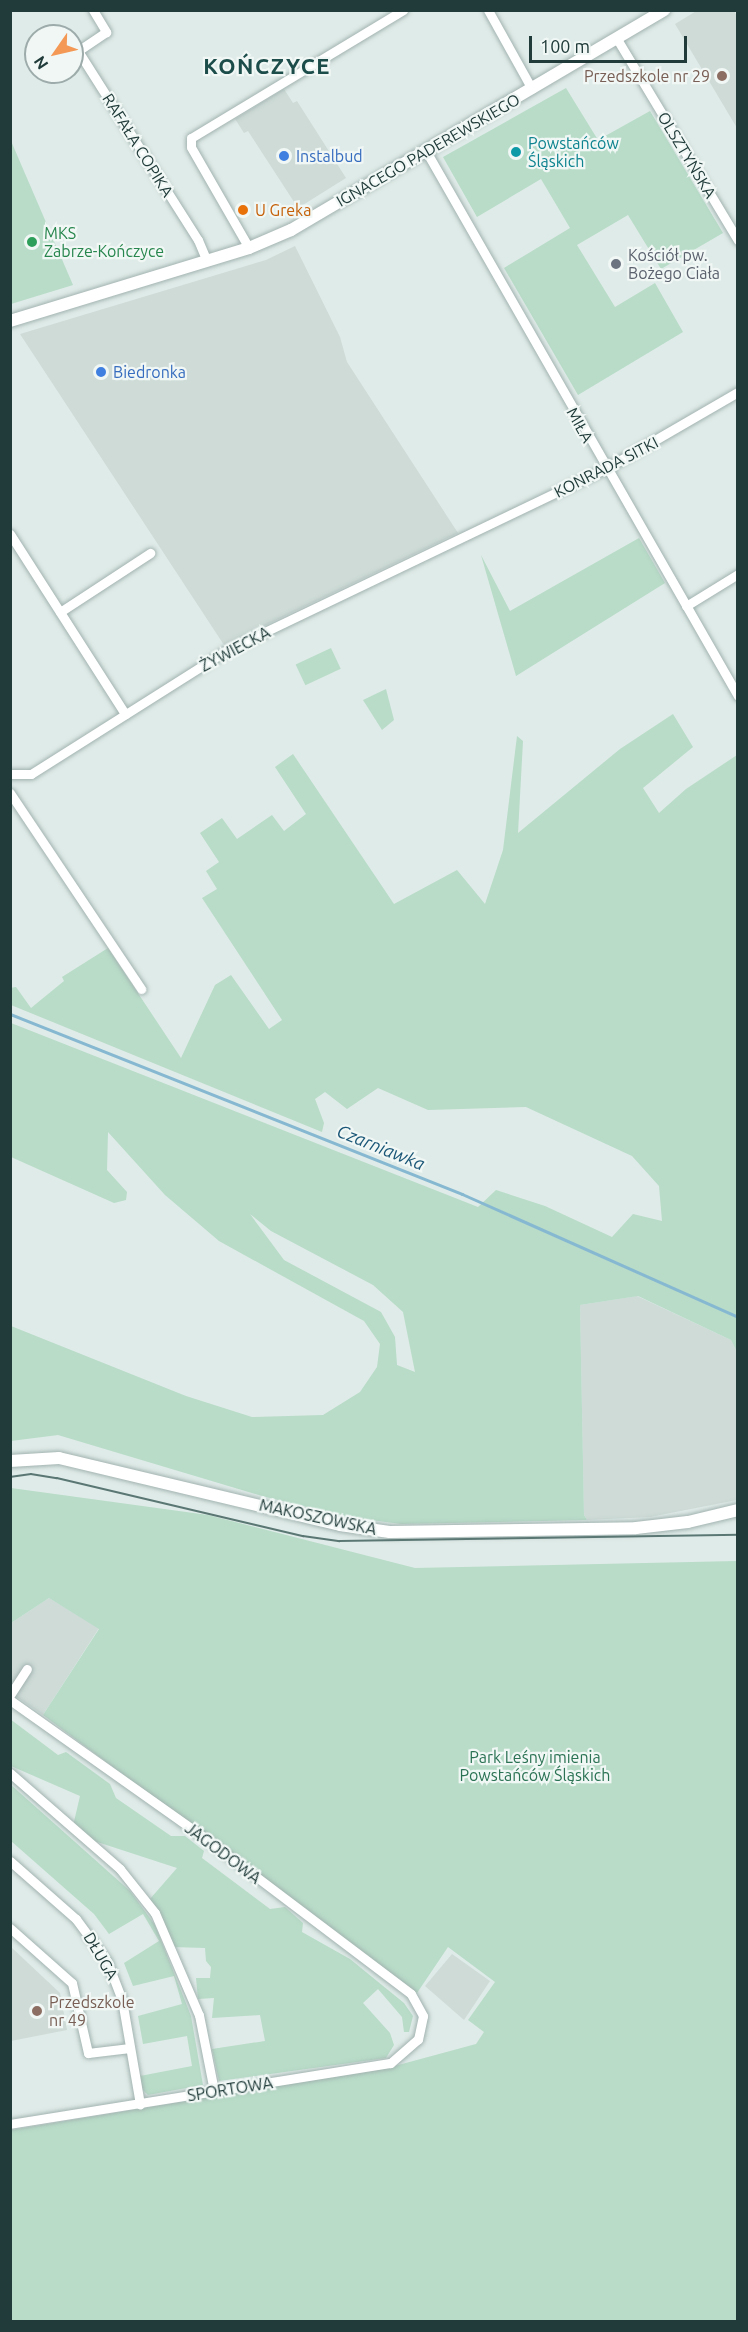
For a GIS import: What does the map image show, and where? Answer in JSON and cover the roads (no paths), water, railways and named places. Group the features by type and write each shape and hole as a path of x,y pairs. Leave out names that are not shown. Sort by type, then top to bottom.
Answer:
{"main road":[{"name":"IGNACEGO PADEREWSKIEGO","path":"10,321 249,248 302,224 664,10"},
{"name":"MAKOSZOWSKA","path":"10,1461 58,1458 340,1525 390,1532 636,1528 688,1522 738,1510"}],"street":[{"name":"RAFAŁA COPIKA","path":"93,10 106,32 78,51 198,240 207,261"},
{"path":"249,248 191,147 191,138 403,10"},
{"path":"488,10 532,89"},
{"name":"OLSZTYŃSKA","path":"617,39 738,240"},
{"name":"MIŁA","path":"426,151 605,469 738,696"},
{"name":"KONRADA SITKI","path":"470,534 605,469 738,392"},
{"path":"10,534 125,714"},
{"name":"ŻYWIECKA","path":"10,774 31,774 227,650 470,534"},
{"path":"60,612 150,553"},
{"path":"686,606 738,574"},
{"path":"10,793 141,989"},
{"path":"10,1695 27,1669"},
{"name":"JAGODOWA","path":"10,1700 208,1841 411,1994 423,2016"},
{"path":"10,1773 132,1882 155,1913 199,2015 214,2091"},
{"name":"DŁUGA","path":"10,1861 76,1919 99,1948 122,2000 140,2104"},
{"path":"10,1928 72,1983 88,2053 130,2048"},
{"name":"SPORTOWA","path":"10,2124 390,2063 418,2039 423,2016"}],"waterway":[{"name":"Czarniawka","path":"10,1014 462,1194 738,1317"}],"tram line":[{"path":"10,1477 31,1474 57,1478 303,1536 340,1541 738,1535"}],"place":[{"name":"Przedszkole nr 29","path":"722,76"},
{"name":"Powstańców Śląskich","path":"516,152"},
{"name":"Instalbud","path":"284,156"},
{"name":"U Greka","path":"243,210"},
{"name":"MKS Zabrze-Kończyce","path":"32,242"},
{"name":"Kościół pw. Bożego Ciała","path":"616,264"},
{"name":"Biedronka","path":"101,372"},
{"name":"Przedszkole nr 49","path":"37,2011"}],"district":[{"name":"KOŃCZYCE","path":"267,66"}],"park label":[{"name":"Park Leśny imienia Powstańców Śląskich","path":"535,1766"}]}
